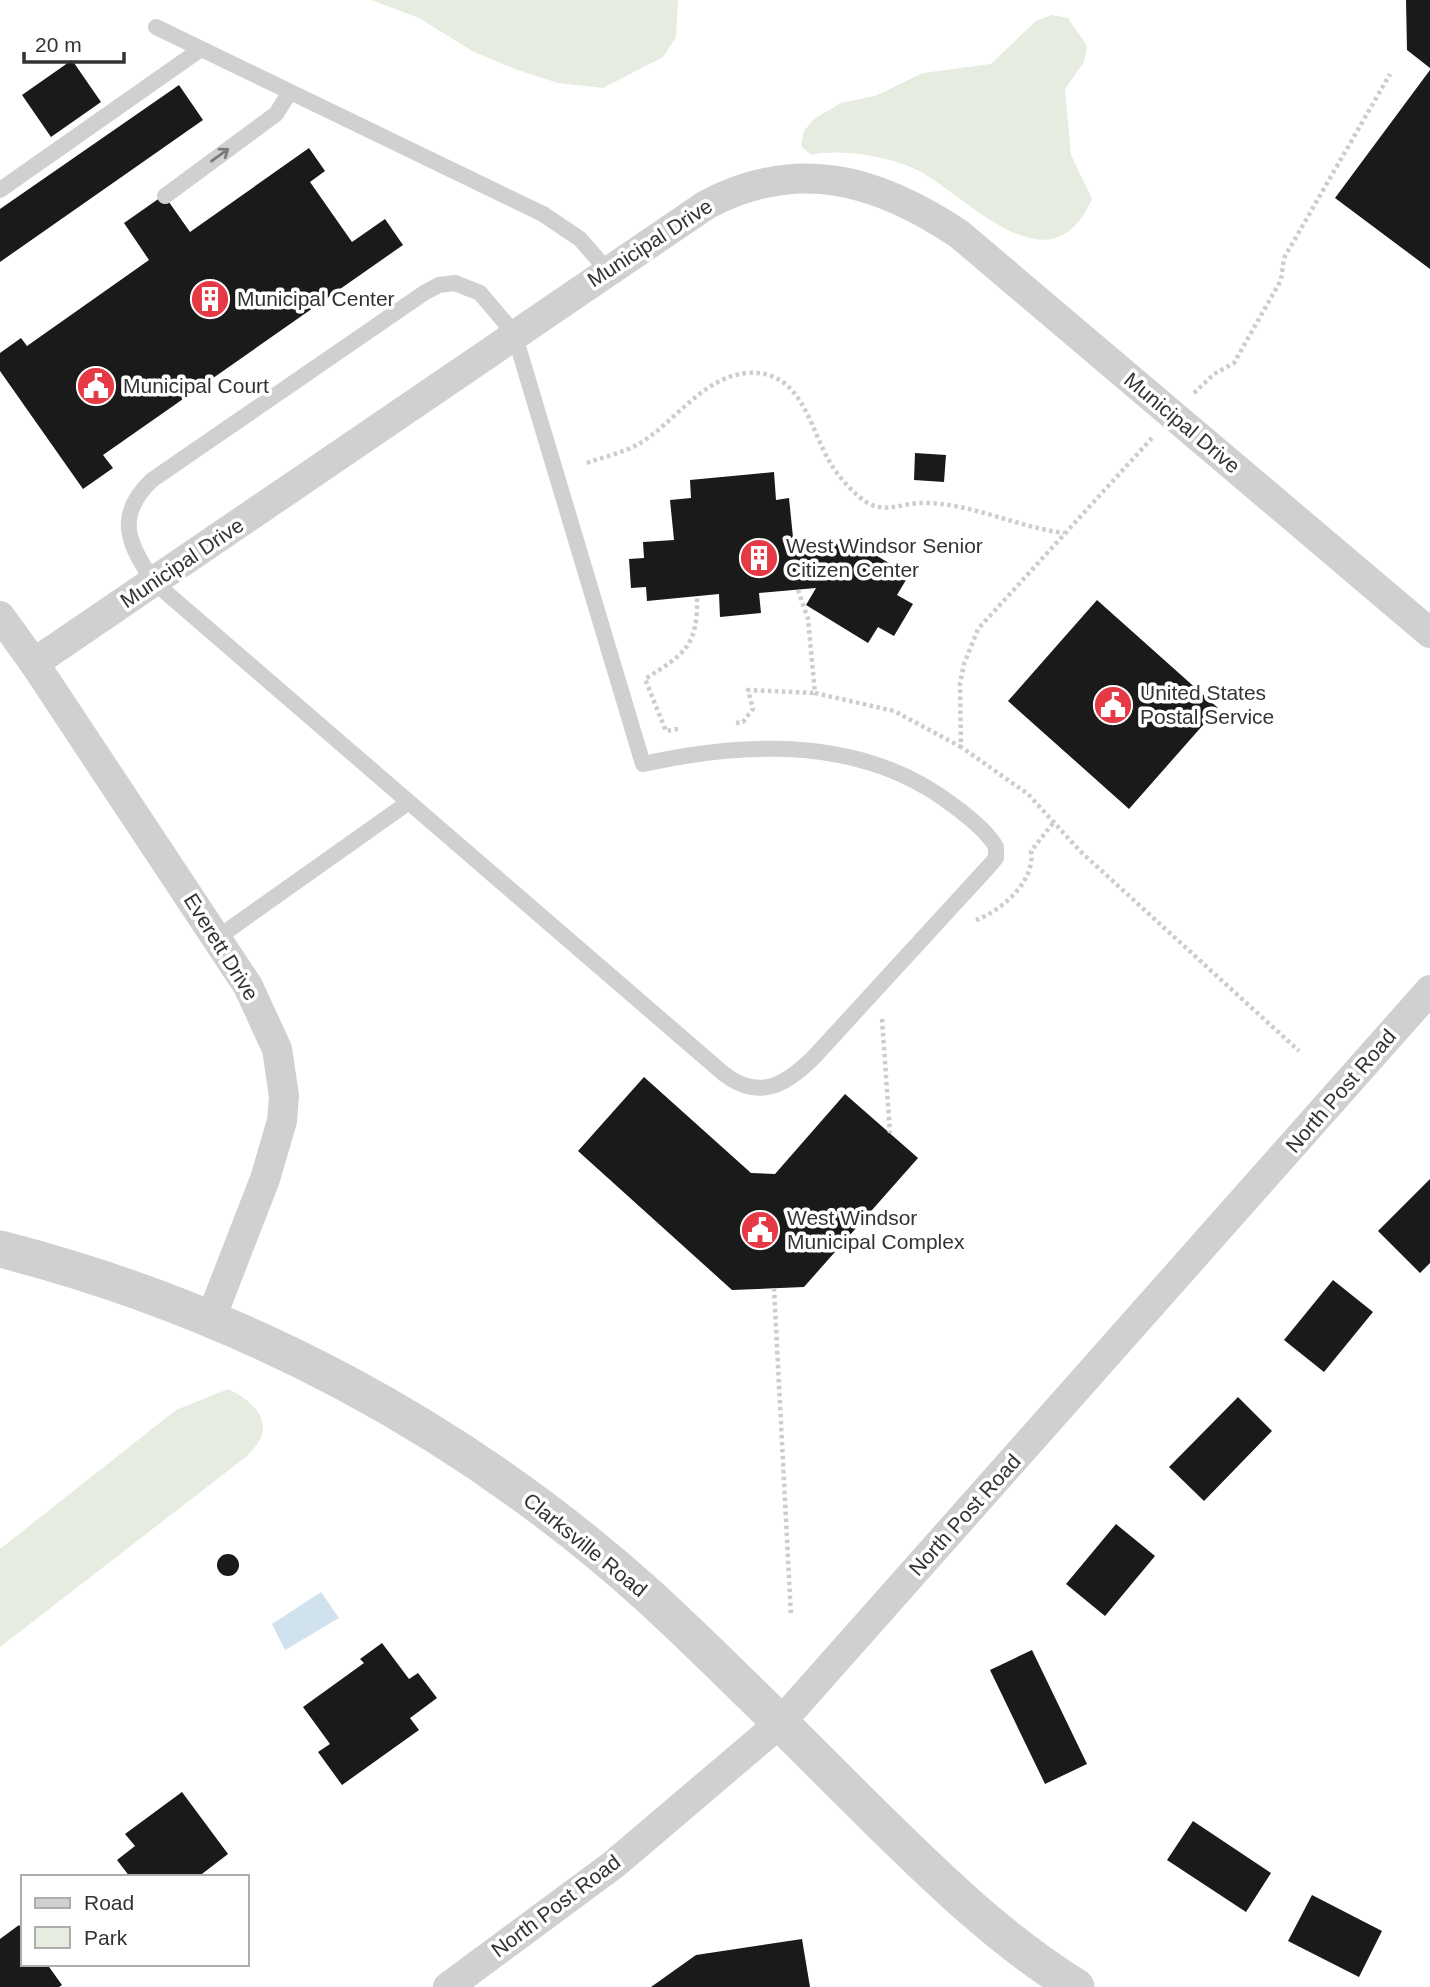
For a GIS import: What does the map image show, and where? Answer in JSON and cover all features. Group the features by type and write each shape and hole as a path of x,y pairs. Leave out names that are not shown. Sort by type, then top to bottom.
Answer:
{"street":[{"name":"Municipal Drive","path":"34,663 155,583 514,333 724,195 767,183 824,179 867,185 902,199 959,234 1430,633"},
{"name":"Everett Drive","path":"0,616 248,986 272,1033 284,1096 282,1121 275,1150 211,1318"},
{"name":"North Post Road","path":"448,1987 613,1865 780,1723 1430,990"},
{"name":"Clarksville Road","path":"0,1249 134,1288 211,1318 300,1358 370,1395 483,1465 569,1528 650,1597 967,1907 1076,1987"}],"lane":[{"path":"156,26 564,226 591,249 607,270"},
{"path":"0,190 201,48"},
{"path":"165,196 276,114 290,92"},
{"path":"455,283 480,293 514,333 643,765 696,752 745,747 801,748 845,756 891,769 938,793 994,842 997,854 814,1057 790,1077 769,1088 748,1089 735,1083 155,583 142,565 127,527 135,498 152,480 439,285 455,283"},
{"path":"216,938 409,802"}],"path":[{"path":"961,747 963,729 960,684 970,645 990,614 1173,415 1214,374 1234,363 1281,279 1284,258 1390,74"},
{"path":"587,463 636,445 724,379 760,373 794,392 812,420 830,464 855,493 874,507 887,509 927,503 954,505 1034,529 1064,533"},
{"path":"799,590 808,619 815,693"},
{"path":"691,728 666,731 645,678 677,659 690,645 695,631 697,597"},
{"path":"730,723 743,722 753,709 748,690 815,693 894,710 961,747 1028,794 1080,851 1299,1051"},
{"path":"968,922 994,913 1025,879 1031,867 1031,851 1054,822"},
{"path":"890,1008 882,1017 890,1133"},
{"path":"774,1288 791,1616"}],"green space":[{"path":"371,0 678,0 676,37 663,57 603,88 558,83 474,52 419,18"},
{"path":"1052,15 1068,18 1087,46 1084,62 1065,89 1071,155 1092,199 1075,225 1056,238 1035,239 1013,232 990,220 926,175 900,163 854,154 811,155 801,146 804,131 814,119 841,103 875,96 923,73 991,64 1036,21"},
{"path":"228,1389 254,1407 262,1421 261,1437 253,1450 0,1647 0,1549 176,1410"}],"water":[{"path":"321,1592 339,1618 285,1650 272,1624"}],"building":[{"path":"1406,0 1430,0 1430,68 1407,50"},
{"path":"72,60 101,102 51,137 22,95"},
{"path":"1430,70 1430,269 1335,198"},
{"path":"179,85 203,120 0,262 0,209"},
{"name":"Municipal Center","path":"309,148 325,171 310,182 352,242 385,219 403,245 103,455 113,468 83,489 0,371 0,353 21,338 27,346 149,260 124,223 164,195 190,232"},
{"path":"915,453 946,455 944,482 914,480"},
{"name":"West Windsor Senior Citizen Center","path":"774,472 776,500 789,498 794,547 844,543 847,538 909,575 897,595 913,604 894,636 878,627 868,643 806,605 816,588 759,593 761,613 720,617 719,594 647,601 646,587 631,588 629,559 644,558 643,542 674,540 670,500 691,498 690,480"},
{"name":"United States Postal Service","path":"1097,600 1218,708 1129,809 1008,701"},
{"name":"West Windsor Municipal Complex","path":"644,1077 751,1173 775,1174 845,1094 918,1158 804,1287 732,1290 578,1151"},
{"path":"1430,1179 1430,1263 1420,1273 1378,1231"},
{"path":"1333,1280 1373,1312 1324,1372 1284,1340"},
{"path":"1238,1397 1272,1431 1204,1501 1169,1467"},
{"path":"1116,1524 1155,1556 1105,1616 1066,1584"},
{"path":"228,1554 236,1557 239,1565 236,1573 228,1576 220,1573 217,1565 220,1557"},
{"path":"382,1643 409,1679 418,1673 437,1698 410,1718 419,1730 342,1785 318,1752 330,1744 303,1707 364,1663 360,1659"},
{"path":"1032,1650 1087,1764 1045,1784 990,1670"},
{"path":"182,1792 228,1854 201,1875 128,1875 117,1860 135,1846 125,1834"},
{"path":"1193,1821 1271,1873 1246,1912 1167,1860"},
{"path":"1312,1895 1382,1931 1359,1977 1288,1941"},
{"path":"19,1925 21,1966 48,1966 62,1985 0,1987 0,1939"},
{"path":"802,1939 810,1987 651,1987 696,1955"}],"place":[{"name":"Municipal Center","path":"210,299"},
{"name":"Municipal Court","path":"96,386"},
{"name":"West Windsor Senior Citizen Center","path":"759,558"},
{"name":"United States Postal Service","path":"1113,705"},
{"name":"West Windsor Municipal Complex","path":"760,1230"}]}
